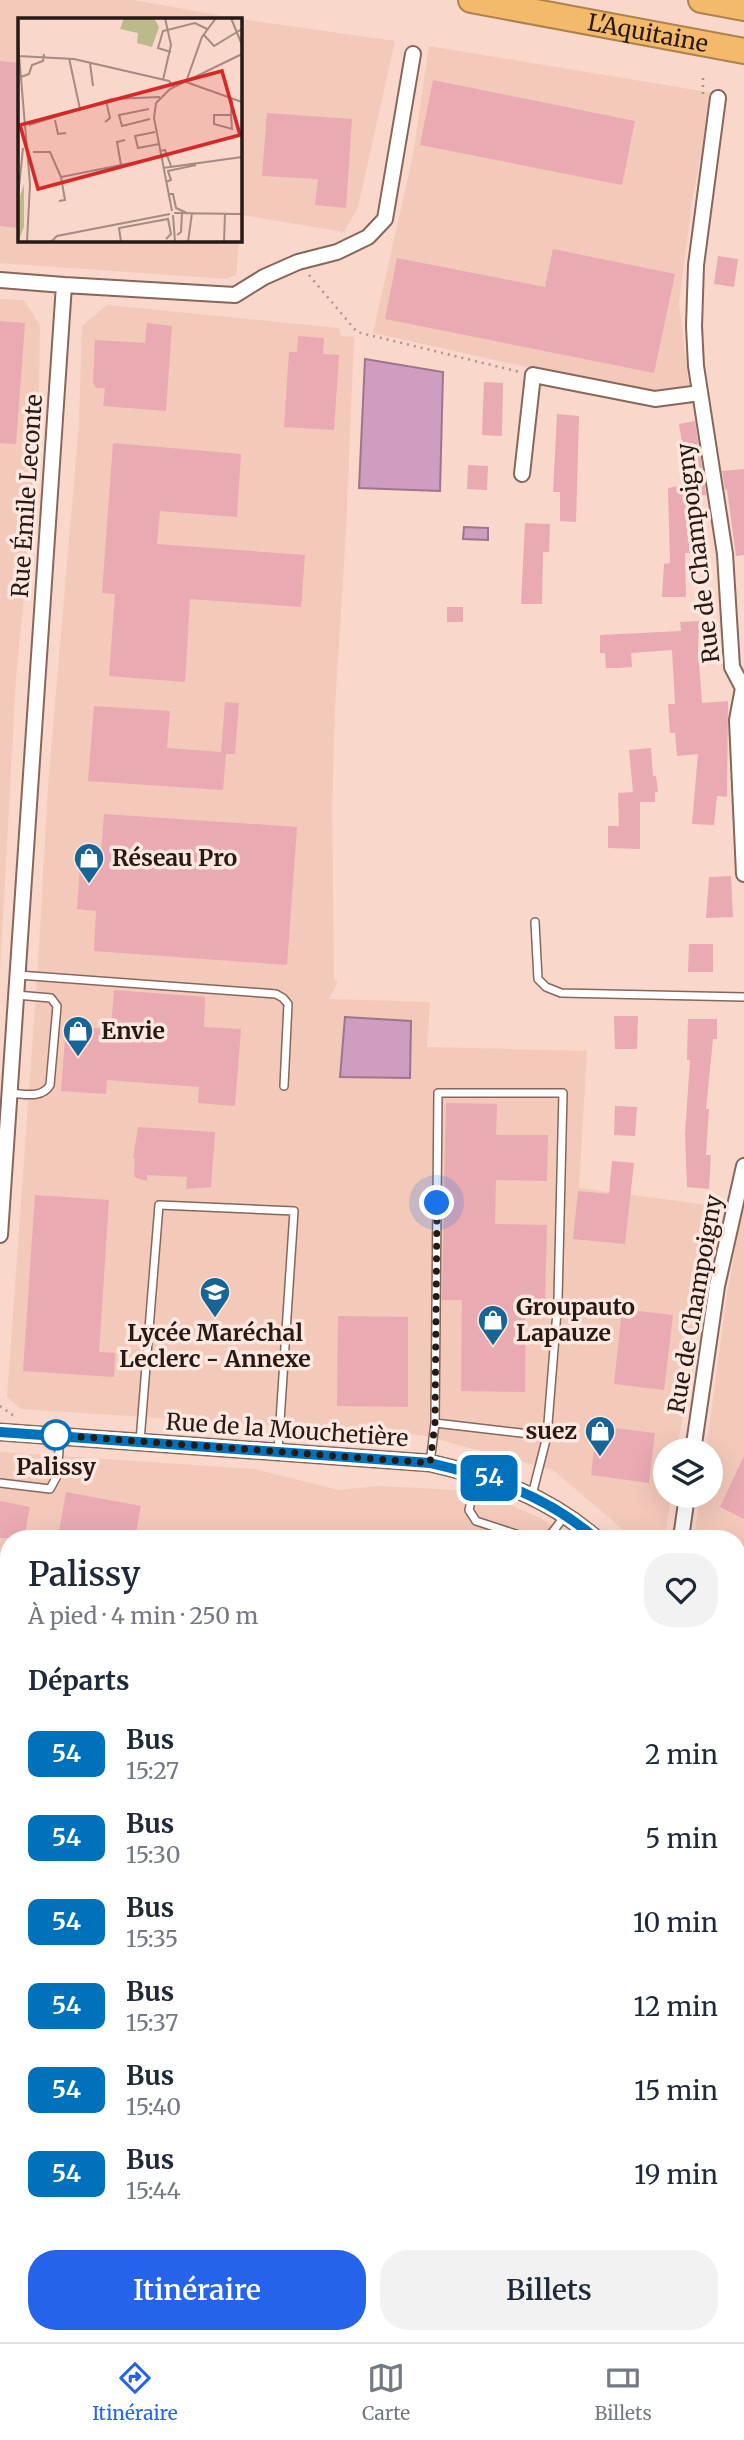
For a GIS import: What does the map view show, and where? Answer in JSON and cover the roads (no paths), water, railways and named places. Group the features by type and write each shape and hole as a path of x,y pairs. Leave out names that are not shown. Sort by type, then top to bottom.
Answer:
{"highway":[{"name":"L'Aquitaine","path":"471,0 744,51"},
{"name":"L'Aquitaine","path":"701,0 744,8"}],"street":[{"path":"0,280 234,295 264,277 298,262 337,252 368,237 386,219 413,54"},
{"name":"Rue de Champoigny","path":"718,98 696,265 696,366 725,554 732,667 743,688 737,720 744,874"},
{"name":"Rue Émile Leconte","path":"0,1235 64,285"},
{"path":"522,474 533,375 655,399 700,393"},
{"name":"Rue de Champoigny","path":"695,1438 717,1286 744,1166"},
{"name":"Rue de la Mouchetière","path":"0,1432 430,1463 477,1474 532,1496 584,1530"},
{"path":"682,1530 685,1508"}],"lane":[{"path":"535,922 538,979 546,987 561,993 744,997"},
{"path":"18,975 275,994 288,1004 284,1086"},
{"path":"10,1093 38,1095 50,1085 57,1006 51,999 16,995"},
{"path":"430,1463 435,1423 438,1093 562,1093 558,1299 547,1436 532,1496"},
{"path":"140,1442 159,1205 294,1211 278,1451"},
{"path":"435,1423 547,1436"},
{"path":"0,1483 50,1489 57,1476 60,1436"},
{"path":"477,1474 469,1510 476,1521 504,1530"},
{"path":"554,1530 565,1516"}],"place":[{"name":"Réseau Pro","path":"89,885"},
{"name":"Envie","path":"78,1058"},
{"name":"Lycée Maréchal Leclerc - Annexe","path":"215,1319"},
{"name":"Groupauto Lapauze","path":"493,1347"},
{"name":"Palissy","path":"56,1435"},
{"name":"suez","path":"600,1458"}]}
